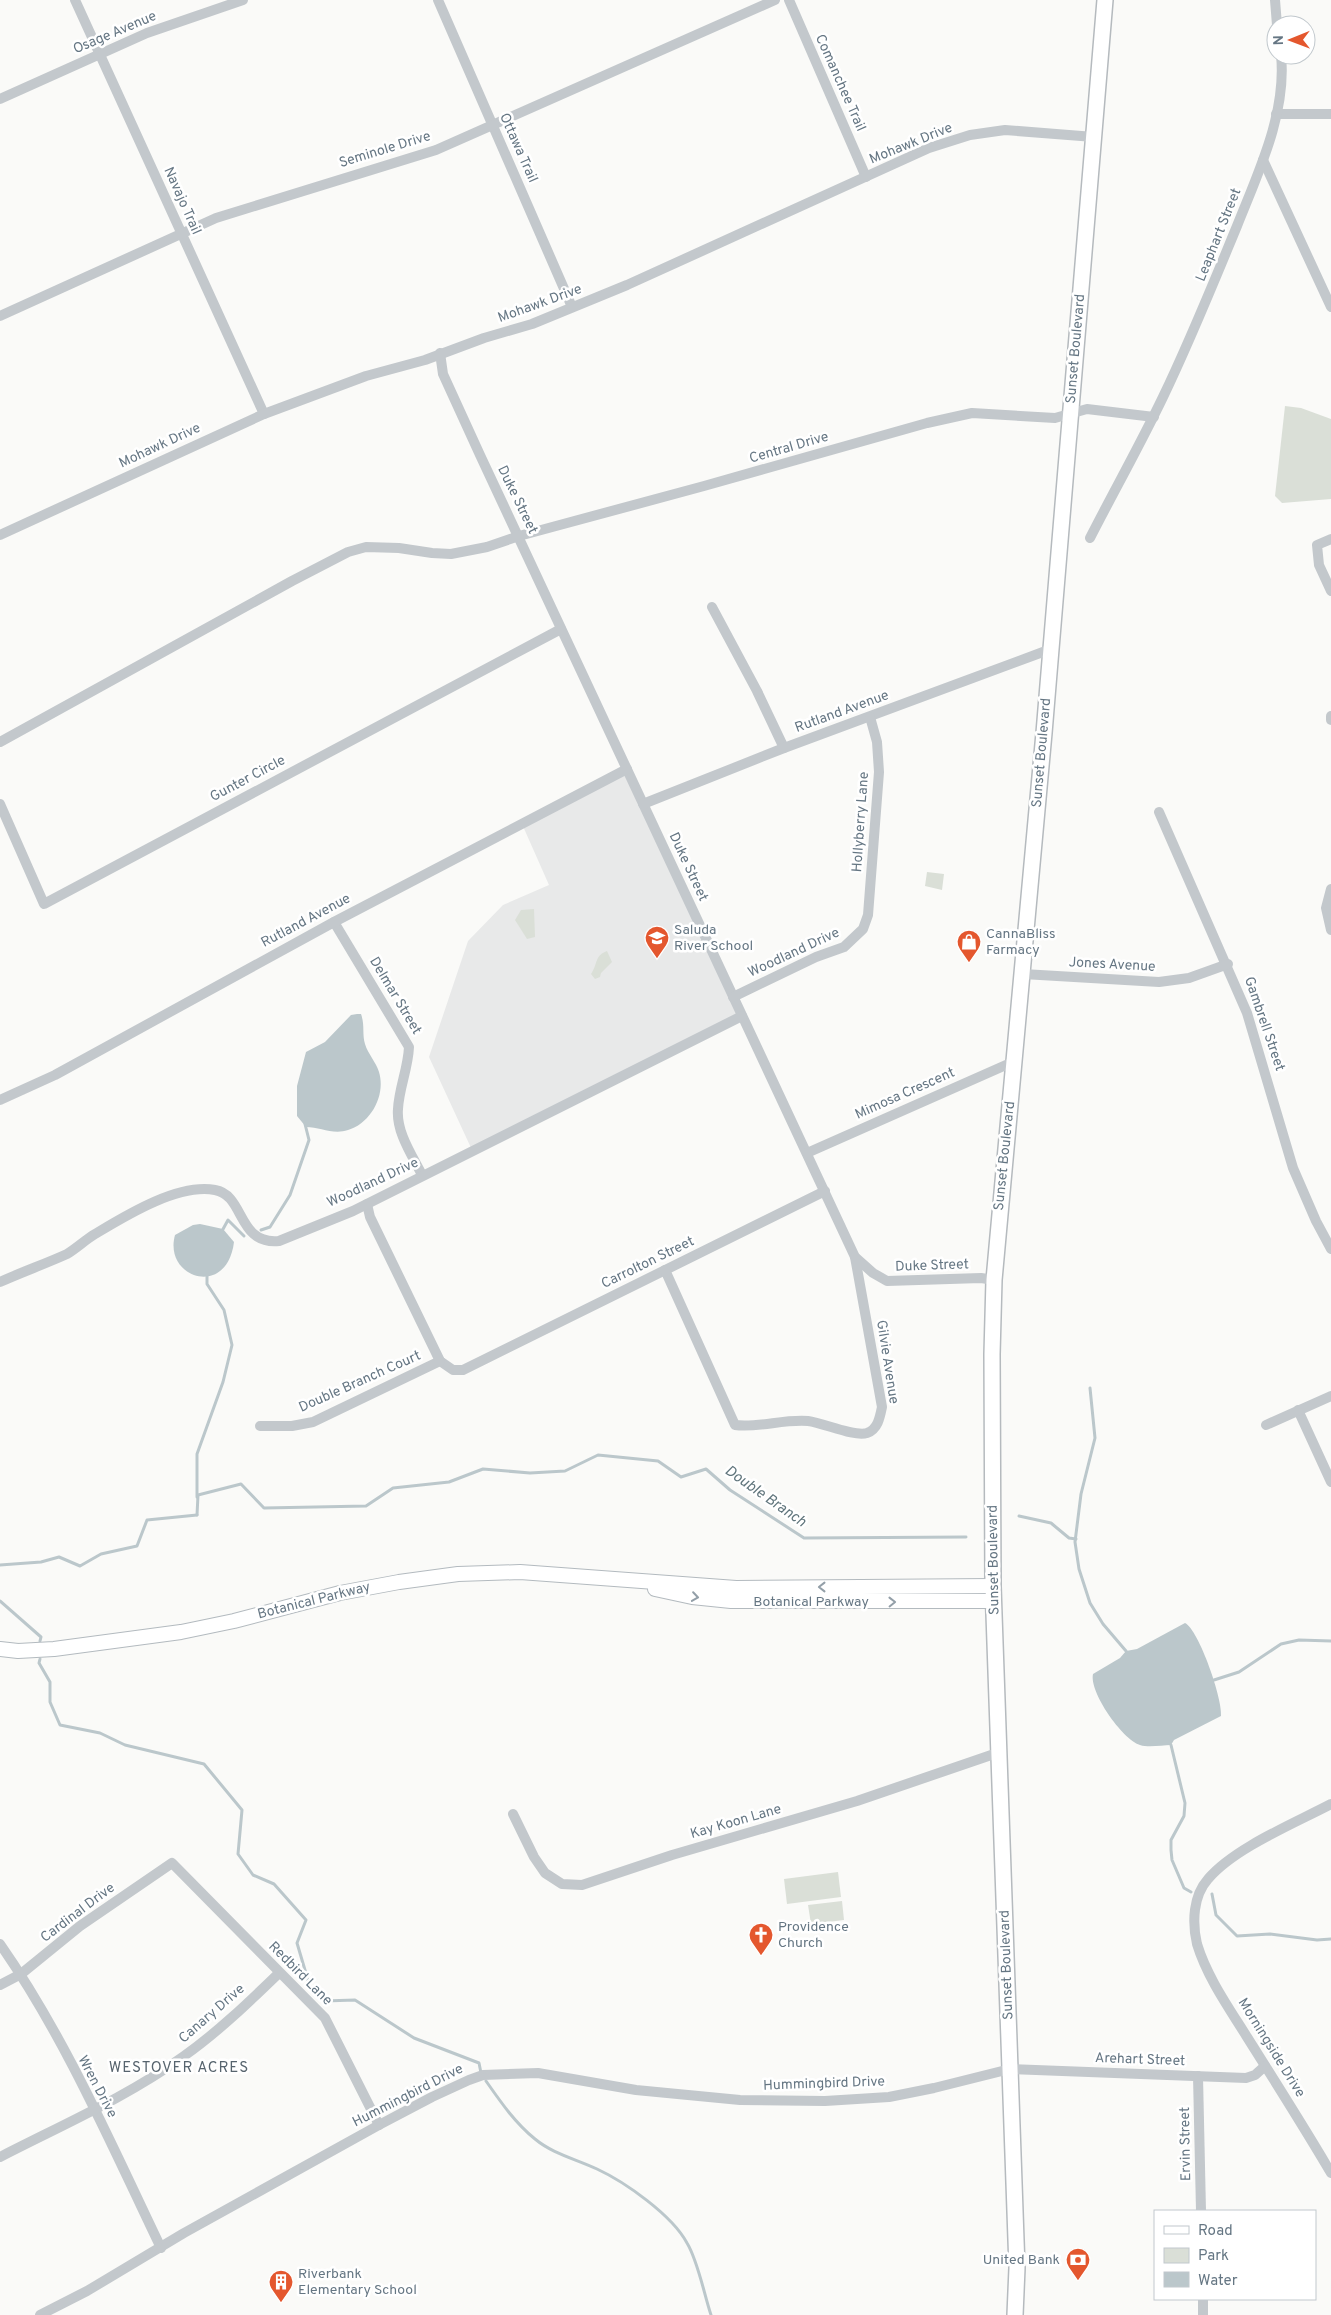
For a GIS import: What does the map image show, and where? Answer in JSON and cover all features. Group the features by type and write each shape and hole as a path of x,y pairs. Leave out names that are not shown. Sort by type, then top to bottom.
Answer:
{"main road":[{"name":"Sunset Boulevard","path":"1015,2315 1017,2268 993,1586 992,1354 994,1280 1052,649 1105,0"}],"street":[{"name":"Navajo Trail","path":"75,0 264,414"},
{"name":"Osage Avenue","path":"0,99 147,33 244,0"},
{"name":"Ottawa Trail","path":"438,0 572,307"},
{"name":"Seminole Drive","path":"0,316 241,208 436,150 775,0"},
{"name":"Comanchee Trail","path":"789,0 866,177"},
{"path":"1275,0 1277,15"},
{"name":"Leaphart Street","path":"1090,538 1154,417 1200,316 1263,160 1276,114 1281,65"},
{"path":"1276,114 1331,114"},
{"name":"Mohawk Drive","path":"0,535 264,414 338,385 425,360 440,353 532,324 627,285 929,148 989,131 1005,130 1094,137"},
{"path":"1263,160 1331,307"},
{"name":"Duke Street","path":"440,353 443,374 855,1256 873,1273 888,1281 981,1278 994,1280"},
{"path":"1070,414 1087,409 1154,417"},
{"name":"Central Drive","path":"519,536 934,421 972,413 1002,413 1055,418 1070,414"},
{"path":"0,742 190,636 348,552 381,546 432,554 451,554 487,547 519,536"},
{"path":"1331,539 1317,545 1318,565 1331,591"},
{"path":"712,607 757,691 784,748"},
{"name":"Gunter Circle","path":"0,804 44,904 562,629"},
{"name":"Rutland Avenue","path":"643,804 784,748 1052,649"},
{"name":"Hollyberry Lane","path":"863,929 868,915 879,772 877,742 870,717"},
{"name":"Rutland Avenue","path":"0,1100 54,1075 334,922 627,769"},
{"name":"Gambrell Street","path":"1159,812 1228,964 1259,1047 1294,1168 1316,1221 1331,1249"},
{"path":"1331,889 1326,908 1331,930"},
{"name":"Delmar Street","path":"334,922 409,1046 408,1065 398,1109 406,1144 422,1175"},
{"name":"Woodland Drive","path":"733,997 844,947 863,929"},
{"name":"Jones Avenue","path":"1023,974 1159,982 1190,978 1228,964"},
{"name":"Woodland Drive","path":"0,1282 68,1253 94,1234 145,1207 190,1190 215,1190 223,1193 234,1204 249,1230 258,1238 270,1242 279,1241 367,1204 742,1016"},
{"name":"Mimosa Crescent","path":"806,1153 1015,1061"},
{"name":"Carrolton Street","path":"440,1361 452,1370 463,1370 825,1191"},
{"path":"367,1204 370,1217 440,1361"},
{"name":"Gilvie Avenue","path":"664,1270 735,1425 747,1427 808,1421 839,1428 853,1434 868,1432 875,1427 880,1419 882,1407 855,1256"},
{"name":"Double Branch Court","path":"260,1426 292,1426 313,1422 440,1361"},
{"path":"1266,1425 1331,1396"},
{"path":"1298,1410 1331,1482"},
{"name":"Botanical Parkway","path":"0,1649 18,1651 54,1649 181,1632 234,1621 340,1593 458,1574 520,1572 630,1582 736,1588 993,1586"},
{"name":"Botanical Parkway","path":"630,1582 677,1594 730,1601 994,1601"},
{"name":"Kay Koon Lane","path":"513,1814 534,1857 545,1873 562,1884 582,1885 672,1855 849,1804 1000,1752"},
{"name":"Morningside Drive","path":"1331,1804 1243,1851 1220,1867 1207,1880 1200,1893 1194,1920 1202,1958 1220,1993 1331,2173"},
{"name":"Redbird Lane","path":"172,1863 325,2018 379,2125"},
{"name":"Cardinal Drive","path":"0,1985 21,1974 80,1926 172,1863"},
{"name":"Wren Drive","path":"0,1944 21,1974 94,2109 161,2248"},
{"name":"Canary Drive","path":"0,2157 94,2109 184,2056 239,2012 278,1972"},
{"name":"Arehart Street","path":"1010,2070 1246,2078 1254,2075 1265,2066"},
{"name":"Hummingbird Drive","path":"40,2315 87,2291 161,2248 184,2232 379,2125 468,2080 483,2075 538,2073 636,2090 740,2100 825,2101 889,2097 1010,2070"},
{"name":"Ervin Street","path":"1198,2076 1201,2210"},
{"path":"1203,2300 1203,2315"}],"shaded area":[{"path":"627,769 742,1016 472,1150 429,1057 468,941 503,905 549,885 522,824"}],"green space":[{"path":"1285,406 1301,408 1331,419 1331,499 1282,503 1275,496"},
{"path":"927,872 944,874 942,890 925,886"},
{"path":"534,909 535,937 527,939 515,920 521,910"},
{"path":"607,951 612,962 601,973 600,977 595,979 591,974 600,955"},
{"path":"838,1872 841,1897 787,1904 784,1879"},
{"path":"842,1901 844,1920 811,1924 808,1905"}],"water":[{"path":"361,1014 365,1044 376,1065 381,1081 375,1107 364,1121 348,1130 337,1132 306,1127 297,1116 297,1086 306,1052 325,1042 351,1015"},
{"path":"200,1224 223,1229 234,1242 229,1260 220,1271 209,1276 197,1276 187,1271 178,1262 174,1250 175,1235 193,1225"},
{"path":"1185,1623 1191,1628 1197,1638 1209,1666 1221,1708 1221,1716 1174,1740 1171,1745 1140,1745 1124,1734 1108,1714 1096,1692 1093,1674 1120,1658 1126,1651 1137,1649"}],"waterway":[{"path":"261,1230 270,1227 290,1195 309,1140 305,1124"},
{"path":"222,1231 228,1220 244,1236"},
{"path":"197,1497 197,1454 223,1382 232,1345 224,1310 207,1284 207,1275"},
{"path":"1090,1388 1095,1438 1081,1494 1075,1542 1079,1569 1090,1603 1103,1624 1126,1651"},
{"name":"Double Branch","path":"197,1515 198,1495 241,1484 264,1508 366,1506 393,1488 449,1482 483,1469 530,1473 565,1471 598,1455 658,1461 681,1477 706,1469 730,1490 804,1538 966,1537"},
{"name":"Double Branch","path":"0,1565 41,1562 59,1557 80,1566 101,1554 137,1546 147,1520 197,1515"},
{"name":"Double Branch","path":"1019,1516 1051,1523 1069,1538 1076,1539"},
{"path":"0,1601 41,1637 40,1641"},
{"path":"1214,1680 1239,1672 1281,1644 1299,1640 1331,1641"},
{"path":"40,1659 39,1663 50,1682 50,1702 60,1725 100,1733 125,1745 204,1764 242,1810 238,1854 253,1875 274,1884 306,1920 297,1943 310,1987 324,2001 355,2000 414,2038 479,2063 481,2073"},
{"name":"Double Branch","path":"1171,1745 1185,1803 1184,1816 1171,1840 1172,1860 1184,1888 1191,1892"},
{"name":"Double Branch","path":"1212,1894 1216,1915 1237,1936 1270,1934 1317,1940 1331,1939"},
{"path":"486,2081 514,2119 535,2139 549,2149 597,2169 621,2182 647,2200 671,2221 691,2250 711,2315"}],"place":[{"name":"Saluda River School","path":"657,959"},
{"name":"CannaBliss Farmacy","path":"969,963"},
{"name":"Providence Church","path":"761,1956"},
{"name":"United Bank","path":"1078,2281"},
{"name":"Riverbank Elementary School","path":"281,2303"}],"district":[{"name":"WESTOVER ACRES","path":"179,2068"}]}
